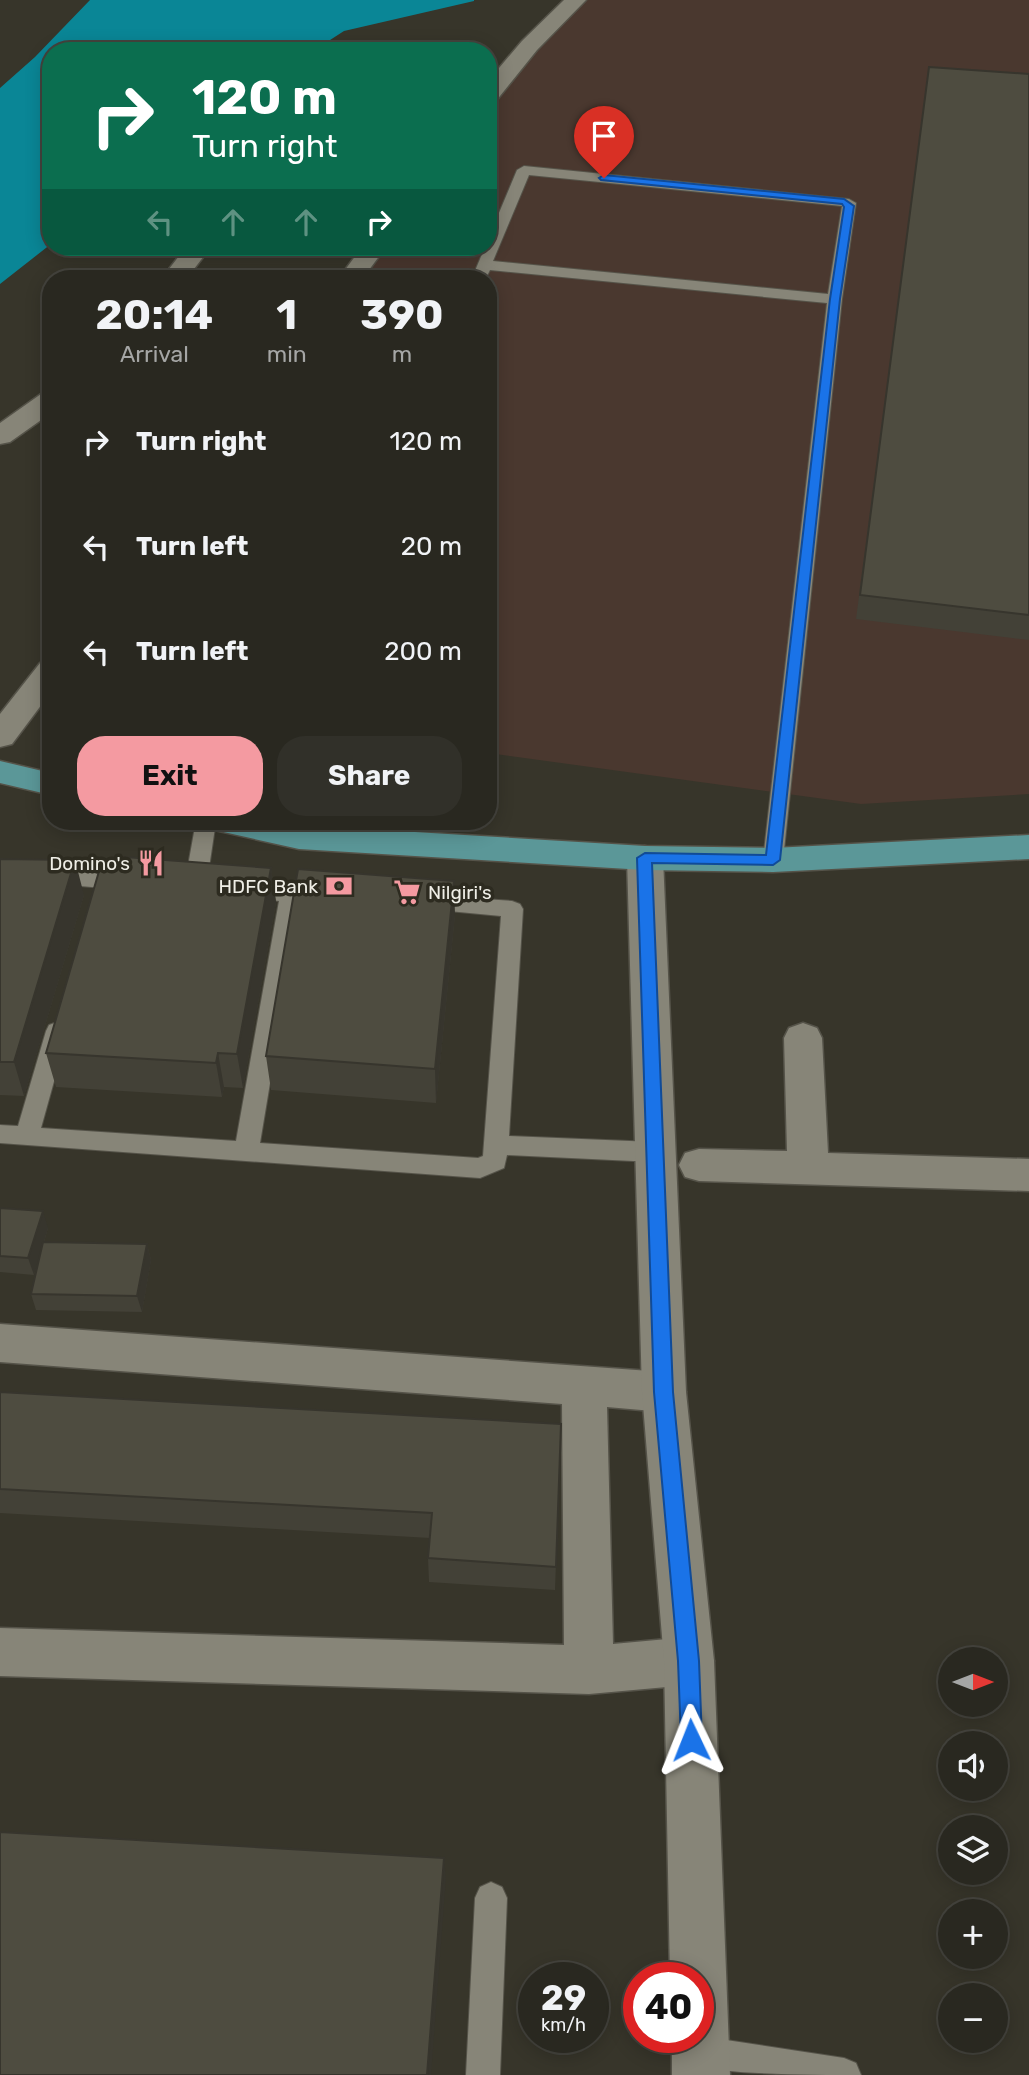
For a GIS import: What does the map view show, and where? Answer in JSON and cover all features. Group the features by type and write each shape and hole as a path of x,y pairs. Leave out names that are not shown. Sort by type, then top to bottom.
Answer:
{"main road":[{"path":"2,776 42,783"},
{"path":"265,830 299,837 645,858 773,860 1029,847"}],"street":[{"path":"497,84 545,28 576,0"},
{"path":"180,270 192,256"},
{"path":"0,436 42,406"},
{"path":"1,733 42,681"},
{"path":"645,858 664,1392 689,1661 698,1962"},
{"path":"803,1038 808,1168"},
{"path":"699,1165 1029,1175"},
{"path":"0,1343 664,1392"},
{"path":"584,1386 589,1670"},
{"path":"0,1652 589,1670 689,1661"}],"lane":[{"path":"497,234 522,171 849,203 835,299 773,860"},
{"path":"497,273 835,299"},
{"path":"195,888 205,830"},
{"path":"0,872 142,884"},
{"path":"94,908 102,881"},
{"path":"168,886 346,898"},
{"path":"246,1152 290,894"},
{"path":"0,1134 480,1168 495,1161 512,909 401,902"},
{"path":"27,1136 62,1015"},
{"path":"497,1145 654,1152"},
{"path":"483,2075 491,1898"},
{"path":"701,2064 844,2075"}],"shaded area":[{"path":"563,0 1029,0 1029,794 861,804 497,754 497,270 371,270 381,256 497,256 497,100 554,28"}],"water":[{"path":"90,0 474,0 344,31 327,42 49,42"},
{"path":"42,50 42,251 0,284 0,88"}],"building":[{"path":"929,67 1029,74 1029,615 860,595"},
{"path":"125,857 271,868 237,1054 218,1053 216,1063 46,1053 102,861 123,861"},
{"path":"0,859 75,860 14,1062 0,1062"},
{"path":"298,869 454,881 435,1069 266,1056"},
{"path":"0,1208 43,1211 28,1258 0,1256"},
{"path":"43,1242 147,1244 137,1296 31,1294"},
{"path":"0,1392 561,1424 556,1567 428,1558 432,1513 0,1489"},
{"path":"0,1832 444,1858 427,2075 0,2075"}],"place":[{"name":"Domino's","path":"151,863"},
{"name":"HDFC Bank","path":"339,886"},
{"name":"Nilgiri's","path":"407,892"}],"route":[{"path":"604,178 849,203 835,299 773,860 645,858 664,1392 689,1661 691,1740"}]}
